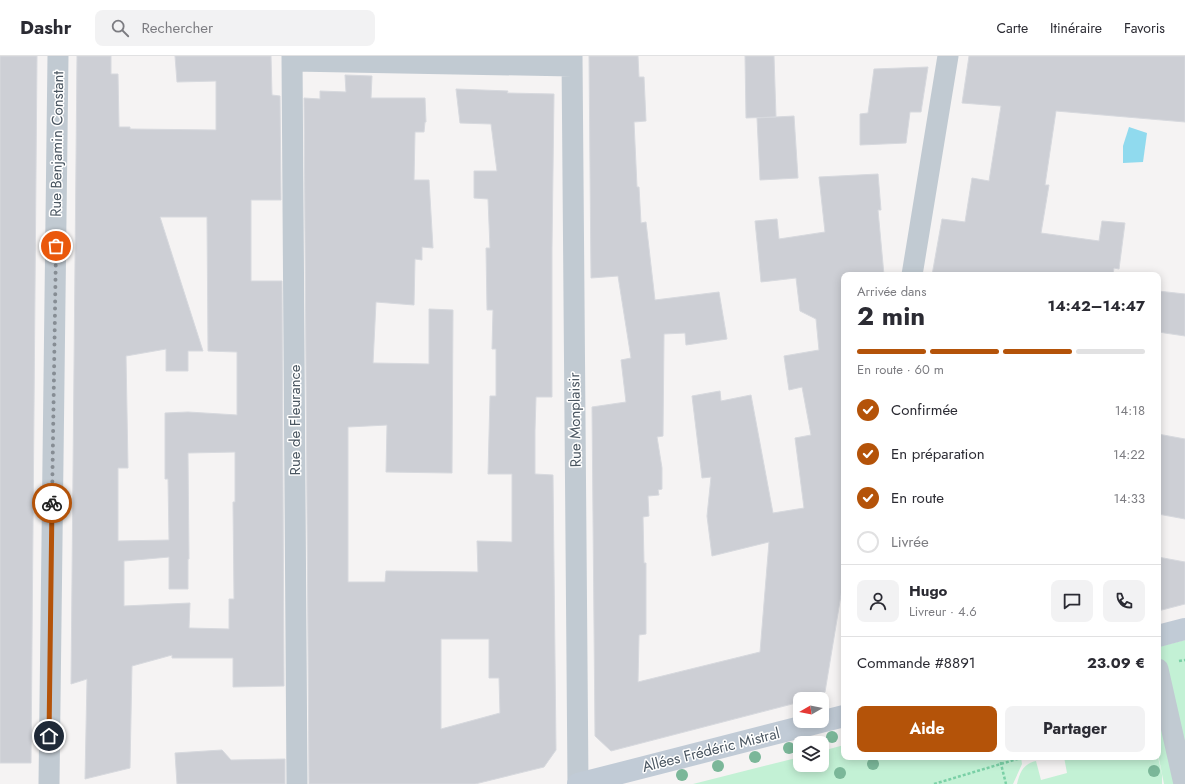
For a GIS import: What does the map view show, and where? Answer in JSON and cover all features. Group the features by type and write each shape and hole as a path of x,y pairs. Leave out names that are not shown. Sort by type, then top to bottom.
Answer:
{"main road":[{"path":"1161,635 1185,629"},
{"name":"Allées Frédéric Mistral","path":"578,784 841,717"}],"street":[{"name":"Rue Benjamin Constant","path":"49,784 58,56"},
{"path":"912,272 948,56"},
{"path":"293,59 572,61"},
{"name":"Rue de Fleurance","path":"293,59 297,784"},
{"name":"Rue Monplaisir","path":"572,61 578,784"},
{"path":"1161,682 1184,784"}],"path":[{"path":"1001,760 1006,784"},
{"path":"934,784 1014,760"}],"green space":[{"path":"1185,640 1185,784 1164,784 1159,760 1161,760 1161,646"},
{"path":"841,746 841,760 1021,760 1022,764 1013,784 693,784 793,759 793,772 829,772 829,749"},
{"path":"1065,760 1159,760 1162,775 1162,784 1017,784 1019,776 1025,766 1036,761 1041,780 1067,773"}],"water":[{"path":"1129,127 1147,133 1143,162 1123,163 1123,146"}],"building":[{"path":"0,56 37,56 31,763 0,763"},
{"path":"77,56 111,56 111,74 118,74 119,127 130,127 130,129 216,130 216,81 177,82 175,56 271,56 272,95 280,96 281,200 251,200 251,281 282,281 284,686 233,687 233,658 172,658 172,655 132,666 130,768 85,779 87,679 71,684","holes":["160,217 207,217 208,351 237,352 237,415 188,412 165,413 165,479 168,479 169,540 118,541 118,468 128,468 126,356 166,349 166,371 188,371 188,351 203,351","235,452 235,502 233,502 234,599 229,599 229,629 189,628 190,603 124,606 124,561 169,557 169,589 188,589 188,453"]},
{"path":"589,56 638,56 639,77 644,77 646,121 634,122 637,187 639,187 641,223 646,222 655,300 719,292 727,339 686,345 685,333 664,334 663,436 657,437 662,468 662,489 658,490 659,495 648,496 649,516 643,517 644,563 646,563 646,634 639,635 638,682 760,652 769,542 712,556 707,516 711,477 702,478 692,396 720,391 721,401 751,395 773,513 804,508 795,438 811,435 802,387 789,390 784,356 819,350 816,319 800,311 796,278 761,282 755,221 777,219 779,239 825,232 819,177 878,174 881,210 878,210 884,272 841,272 841,595 825,692 793,692 793,704 611,751 595,736 592,407 626,402 621,360 631,358 618,276 591,278"},
{"path":"745,56 774,56 776,117 746,118"},
{"path":"969,56 1185,56 1185,122 1056,111 1045,185 1049,185 1041,233 1099,241 1102,221 1125,223 1119,269 1114,268 1113,272 933,272 942,219 965,222 972,178 989,181 1001,106 962,103"},
{"path":"928,67 921,112 910,112 906,143 860,145 860,114 868,113 874,69"},
{"path":"345,75 372,76 371,98 425,98 426,122 424,132 415,132 414,180 429,180 433,248 422,247 422,260 415,259 414,305 376,302 373,363 429,364 429,309 453,310 452,473 386,472 387,425 348,427 348,582 385,582 386,571 478,572 477,541 512,542 512,474 488,474 490,396 496,396 496,349 492,349 493,310 487,310 486,248 490,248 488,199 474,198 474,171 497,171 491,124 460,123 456,89 508,91 507,93 554,94 552,397 536,397 535,474 553,475 556,750 544,767 475,784 309,784 304,98 320,99 320,91 346,92","holes":["441,639 489,639 489,678 499,678 500,713 441,729"]},
{"path":"794,116 798,178 760,180 757,118"},
{"path":"1161,291 1185,294 1185,336 1161,332"},
{"path":"1161,435 1185,439 1185,519 1161,515"},
{"path":"1161,558 1185,562 1185,604 1161,610"},
{"path":"222,750 231,760 285,759 285,784 177,784 175,753"}],"way so far":[{"path":"52,503 56,246"}],"route":[{"path":"49,736 52,503"}]}
